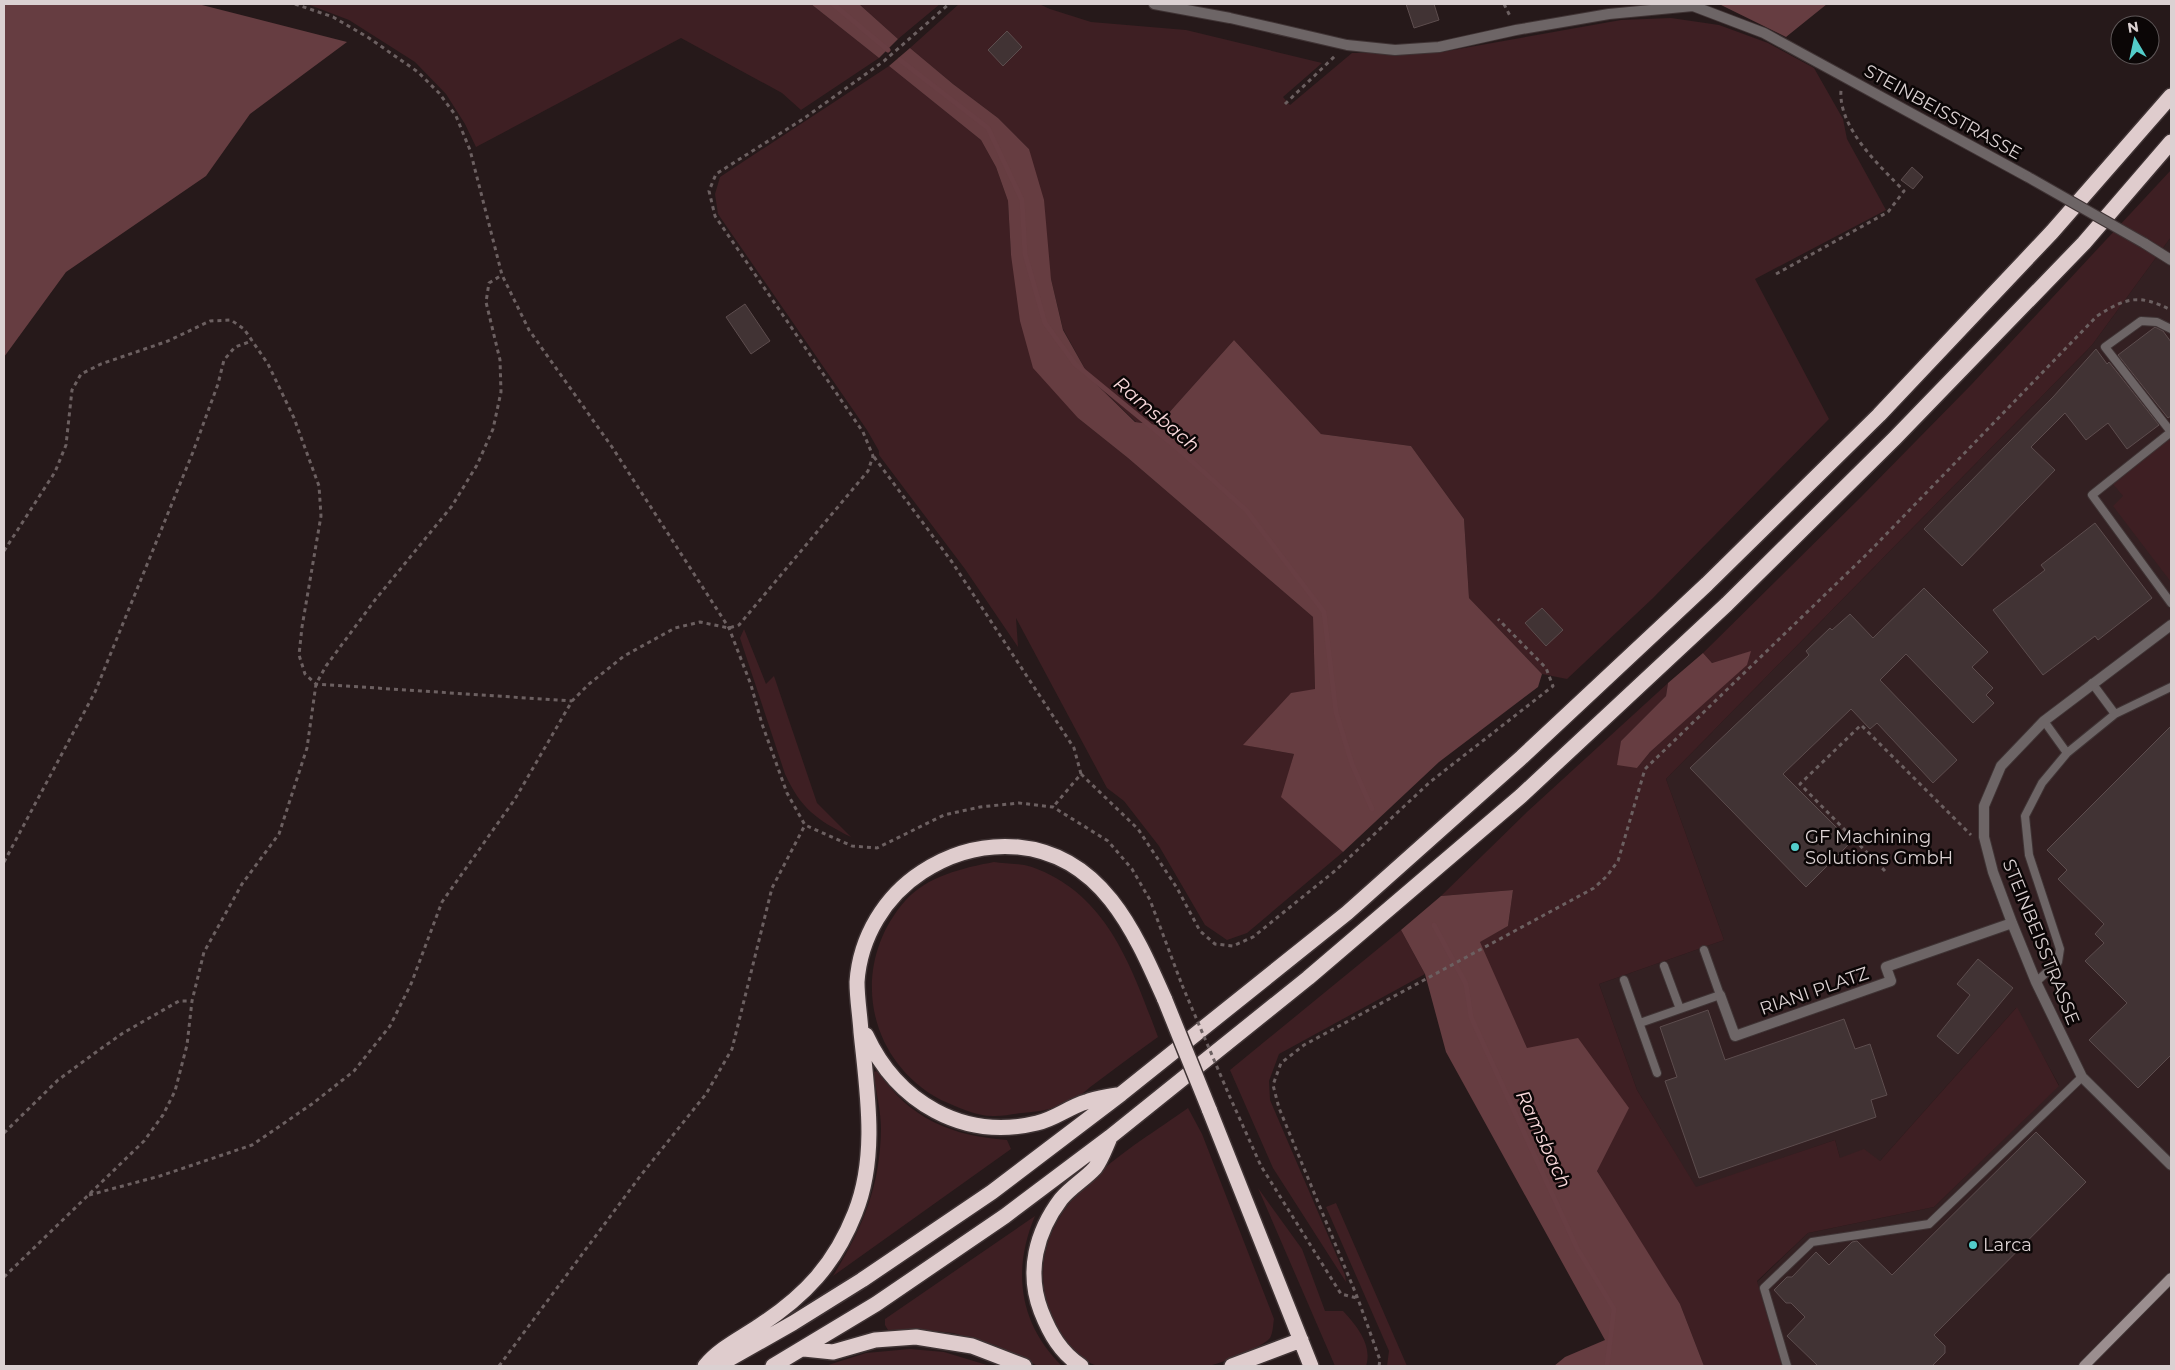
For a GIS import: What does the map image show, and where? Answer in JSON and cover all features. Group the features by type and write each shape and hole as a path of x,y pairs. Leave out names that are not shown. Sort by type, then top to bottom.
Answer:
{"highway":[{"path":"717,1366 793,1323 862,1280 992,1192 1121,1094 1347,912 1522,757 1707,584 1878,415 2052,232 2171,96"},
{"path":"773,1366 876,1304 1005,1216 1110,1137 1308,978 1521,796 1727,604 1895,438 2084,243 2171,142"},
{"path":"704,1366 716,1353 761,1325 798,1298 812,1285 826,1267 847,1232 862,1191 868,1152 868,1111 858,982 864,947 870,931 889,901 915,877 946,858 974,850 1001,846 1019,847 1056,857 1088,876 1110,897 1122,914 1165,1000 1311,1366"},
{"path":"860,1017 874,1052 897,1083 927,1107 962,1122 990,1127 1019,1127 1056,1117 1085,1102 1121,1094"},
{"path":"1081,1366 1063,1350 1046,1324 1036,1299 1034,1260 1039,1238 1049,1217 1062,1198 1096,1167 1110,1137"},
{"path":"804,1349 834,1352 875,1340 916,1337 972,1346 1024,1366"},
{"path":"1232,1366 1301,1340"}],"main road":[{"path":"2084,1366 2171,1278"}],"street":[{"path":"1154,4 1230,18 1347,45 1395,50 1439,47 1516,30 1609,14 1694,5"},
{"name":"STEINBEISSTRASSE","path":"1694,5 1764,32 2028,177 2171,260"},
{"name":"STEINBEISSTRASSE","path":"2171,625 2044,721 2001,766 1984,806 1984,837 1993,872 2036,982 2082,1077 2171,1165"},
{"name":"RIANI PLATZ","path":"1720,995 1735,1036 1891,981 1886,967 2012,923"}],"lane":[{"path":"2171,329 2157,322 2141,320 2105,347 2171,432 2092,495 2171,603"},
{"path":"2092,683 2114,714"},
{"path":"2036,982 2058,962 2060,948 2029,855 2025,816 2042,783 2067,754 2114,714 2171,687"},
{"path":"2044,721 2067,754"},
{"path":"1640,1024 1720,995 1704,950"},
{"path":"1664,966 1680,1009"},
{"path":"1624,980 1657,1073"},
{"path":"1786,1366 1764,1288 1812,1242 1929,1224 2082,1077"}],"path":[{"path":"295,4 333,17 369,38 418,72 440,93 456,116 470,150 502,275 529,330 612,447 729,628 751,685 762,724 787,793 805,825 772,888 732,1049 706,1094 641,1175 499,1366"},
{"path":"949,4 876,67 803,119 716,174 710,192 715,216 863,432 873,456 952,562 1074,748 1081,774 1138,830 1178,888 1200,931 1215,944 1233,946 1253,938 1336,870 1430,782 1553,686 1546,668 1498,619"},
{"path":"1285,104 1347,45"},
{"path":"1776,274 1888,212 1904,191 1869,154 1854,133 1840,101 1842,74"},
{"path":"4,1277 144,1141 163,1115 175,1091 187,1045 192,1000 204,952 242,884 279,834 307,748 316,684 326,666 375,600 452,506 477,466 493,429 501,392 500,360 486,302 490,283 502,275"},
{"path":"1379,1366 1380,1360 1358,1299 1279,1108 1273,1085 1281,1063 1304,1045 1450,968 1594,888 1607,876 1618,861 1645,769 1868,552 2097,316 2117,303 2132,299 2154,302 2171,310"},
{"path":"4,551 55,472 66,445 72,390 81,374 101,364 168,341 210,321 231,320 244,329 268,364 294,418 319,486 321,516 299,655 304,674 316,684 572,701"},
{"path":"4,862 95,692 193,452 218,384 224,360 236,347 252,341"},
{"path":"89,1195 160,1176 252,1145 312,1104 354,1071 390,1026 411,984 442,902 515,799 572,701 589,684 624,656 675,628 700,622 729,628 738,625 746,618 868,472 873,456"},
{"path":"1884,871 1800,784 1862,726 1975,840"},
{"path":"1053,807 1081,774"},
{"path":"1182,985 1261,1166 1341,1294 1358,1299"},
{"path":"4,1134 58,1080 98,1050 123,1033 179,1001 192,1000"}],"shaded area":[{"path":"4,4 198,4 347,42 250,114 206,176 66,272 4,357"},
{"path":"307,4 811,4 879,58 801,110 782,93 681,38 476,147 465,124 446,94 415,62 349,20"},
{"path":"811,4 859,4 898,39 879,58"},
{"path":"859,4 940,4 898,39"},
{"path":"959,4 1039,4 1091,22 1186,30 1322,63 1283,97 1290,105 1352,53 1436,53 1621,20 1671,18 1719,25 1768,43 1814,68 1843,119 1847,139 1886,210 1755,279 1829,419 1653,598 1567,679 1542,674 1469,598 1464,519 1411,446 1321,434 1234,340 1158,425 1136,422 1090,378 1063,329 1051,279 1029,149 998,118 910,48"},
{"path":"1719,4 1827,4 1786,37"},
{"path":"910,48 998,118 1029,149 1044,200 1051,279 1063,330 1090,378 1135,422 1158,425 1234,340 1321,434 1411,446 1464,519 1469,598 1542,674 1538,687 1439,762 1343,852 1281,797 1294,754 1243,745 1291,693 1315,689 1313,617 1128,458 1078,418 1033,368 1020,321 1011,255 1008,201 996,167 981,140 889,66"},
{"path":"889,66 981,140 996,167 1008,201 1011,255 1078,418 1128,458 1313,617 1315,689 1244,745 1294,754 1282,797 1343,852 1247,933 1227,940 1205,925 1159,846 1124,801 1107,788 1016,618 1018,647 965,569 879,455 879,451 867,430 718,214 715,194 720,177"},
{"path":"2171,170 2171,237 2092,345 1666,779 1724,940 1599,984 1637,1090 1696,1187 1835,1140 1840,1158 1864,1149 1880,1161 2017,1007 2059,1086 1934,1207 1808,1233 1757,1281 1782,1366 1704,1366 1680,1304 1615,1202 1527,1048 1479,942 1508,926 1513,890 1441,896 1527,812 1668,683 1666,696 1621,741 1637,768 1650,752 1746,665 1750,652 1712,663 1703,653 1971,385"},
{"path":"2171,237 2171,1366 1782,1366 1757,1282 1808,1233 1934,1207 2059,1085 2016,1008 1880,1161 1840,1158 1835,1140 1696,1188 1637,1090 1599,984 1724,940 1666,779 2092,345"},
{"path":"2168,439 2171,441 2171,582 2113,506 2123,496 2113,484"},
{"path":"744,629 766,684 774,676 817,803 851,837 819,819 804,805 791,786 785,774 740,638"},
{"path":"1751,651 1747,665 1650,752 1637,768 1617,765 1621,741 1666,696 1668,683 1703,653 1712,663"},
{"path":"994,862 1032,867 1058,879 1080,895 1098,914 1114,936 1127,960 1158,1037 1073,1100 1058,1107 1034,1112 988,1116 941,1100 916,1083 896,1061 882,1036 874,1010 872,982 876,953 887,926 914,892 946,874"},
{"path":"1513,890 1508,926 1480,942 1527,1048 1578,1038 1629,1108 1597,1171 1680,1304 1704,1366 1554,1366 1565,1357 1605,1340 1446,1052 1425,974 1401,930 1441,896"},
{"path":"1401,930 1425,974 1279,1054 1269,1081 1270,1100 1345,1275 1346,1282 1273,1168 1230,1070"},
{"path":"878,1071 890,1088 918,1113 950,1129 987,1138 1007,1140 1011,1149 833,1276 861,1223 868,1206 877,1170 881,1129 873,1072"},
{"path":"1188,1108 1202,1134 1274,1319 1271,1336 1266,1342 1250,1350 1231,1359 1208,1366 1191,1368 1136,1366 1110,1368 1095,1365 1079,1356 1065,1342 1051,1318 1043,1274 1048,1242 1062,1214 1082,1189 1133,1146"},
{"path":"1258,1188 1302,1249 1325,1311 1343,1311 1362,1336 1368,1358 1366,1366 1335,1366"},
{"path":"1336,1203 1407,1366 1387,1366 1389,1351 1326,1207"},
{"path":"1035,1216 1023,1256 1024,1296 1028,1314 1036,1332 1062,1366 1038,1366 995,1345 953,1333 916,1329 888,1330 885,1325 885,1319"},
{"path":"910,1349 944,1352 990,1366 825,1366 866,1353"}],"building":[{"path":"1406,4 1434,4 1439,20 1414,28"},
{"path":"1007,31 1022,47 1003,66 988,50"},
{"path":"1912,167 1923,177 1913,189 1901,180"},
{"path":"745,304 770,341 751,354 726,317"},
{"path":"2155,327 2163,331 2171,342 2171,416 2168,418 2118,355"},
{"path":"2096,349 2107,364 2109,362 2159,425 2127,449 2108,423 2086,440 2065,413 2031,447 2055,470 1962,566 1924,529 2053,397"},
{"path":"2095,523 2152,598 2098,640 2095,636 2043,675 1993,610 2045,570 2041,565"},
{"path":"1924,588 1988,652 1972,667 1993,688 1986,695 1994,703 1973,723 1906,654 1880,680 1957,760 1933,783 1877,723 1870,729 1851,709 1783,774 1851,842 1806,887 1690,768 1809,655 1806,651 1830,628 1832,630 1850,614 1873,638"},
{"path":"1542,608 1563,630 1546,646 1525,623"},
{"path":"2171,726 2171,1055 2138,1088 2089,1040 2127,1003 2085,961 2104,943 2095,934 2104,924 2058,879 2067,870 2047,850"},
{"path":"1978,959 2013,988 1958,1054 1937,1036 1970,995 1957,984"},
{"path":"1708,1010 1725,1060 1844,1019 1855,1049 1870,1044 1887,1095 1871,1100 1876,1117 1699,1178 1665,1081 1677,1077 1660,1027"},
{"name":"Larca","path":"2036,1132 2086,1182 1934,1335 1945,1346 1945,1353 1932,1366 1818,1366 1787,1336 1805,1317 1791,1303 1786,1303 1774,1290 1787,1277 1792,1277 1816,1252 1829,1265 1852,1242 1857,1241 1892,1275"}],"waterway":[{"name":"Ramsbach","path":"833,4 888,50"},
{"name":"Ramsbach","path":"900,60 988,128 1022,200 1025,254 1045,323 1075,364 1177,448 1246,510 1324,612 1336,712 1352,764 1372,809"},
{"name":"Ramsbach","path":"1434,925 1466,984 1471,1017 1577,1248 1614,1309 1607,1366"}],"place":[{"name":"GF Machining Solutions GmbH","path":"1795,847"},
{"name":"Larca","path":"1973,1245"}]}
